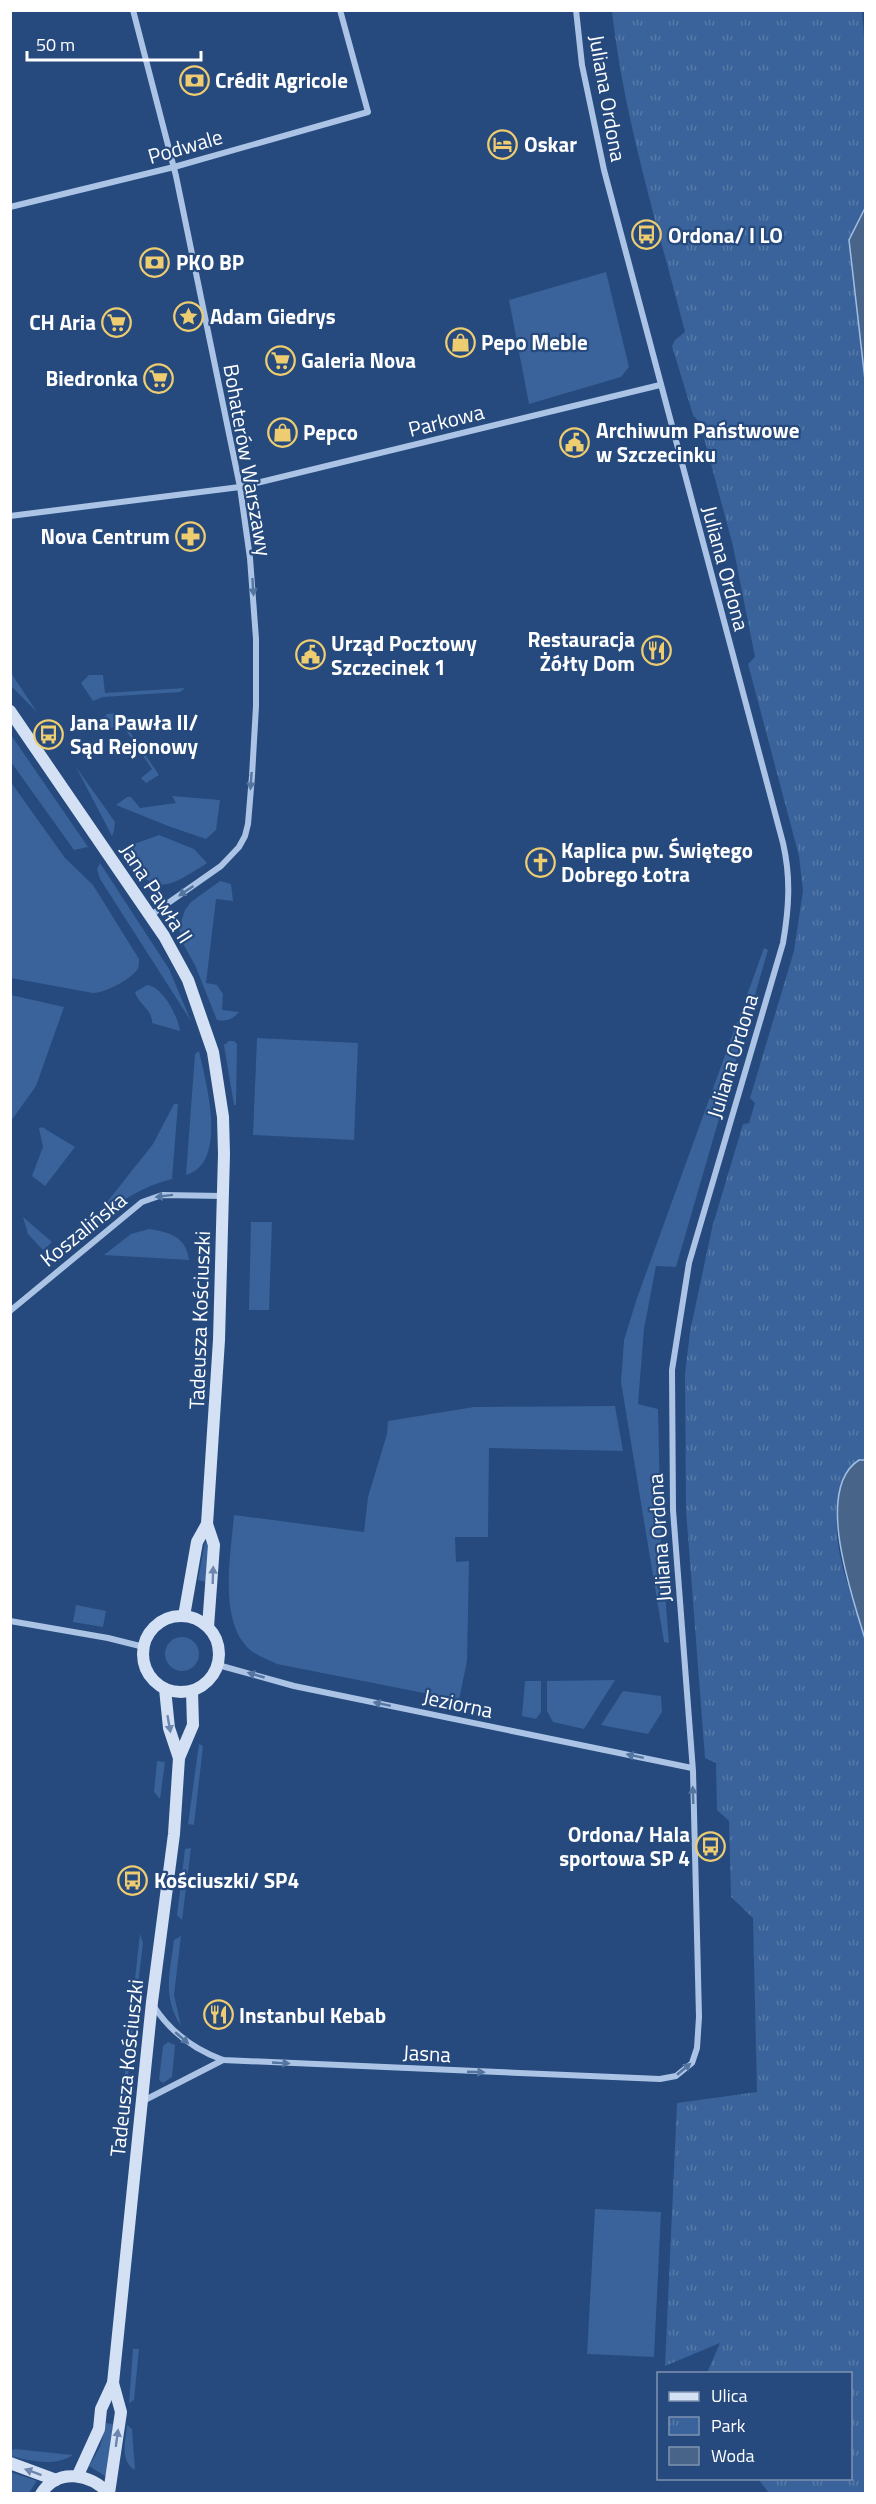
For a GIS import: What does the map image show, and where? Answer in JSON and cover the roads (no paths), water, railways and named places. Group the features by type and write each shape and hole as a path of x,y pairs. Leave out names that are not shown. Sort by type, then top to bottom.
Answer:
{"street":[{"name":"Bohaterów Warszawy","path":"133,10 174,167 240,487 250,558 256,639 256,706 248,824 239,847 227,861 151,915"},
{"name":"Podwale","path":"10,207 137,177 368,112 340,10"},
{"name":"Juliana Ordona","path":"576,10 582,65 604,170 783,843 790,879 789,909 783,944 689,1263 672,1370 673,1510 692,1768 699,2017 697,2049 692,2063 676,2076 660,2079 629,2078"},
{"name":"Parkowa","path":"10,516 240,487 660,385"},
{"path":"10,522 20,516"},
{"name":"Jana Pawła II","path":"10,711 151,915 180,965 201,1012 213,1052 223,1117"},
{"name":"Tadeusza Kościuszki","path":"208,1627 214,1545 207,1524 219,1340 223,1117"},
{"name":"Koszalińska","path":"10,1311 142,1202 162,1195 223,1196"},
{"name":"Tadeusza Kościuszki","path":"184,1617 197,1542 207,1524"},
{"path":"184,1617 197,1620 208,1627 218,1645 218,1665 208,1681 192,1691 179,1692 165,1689 155,1682 147,1671 144,1647 149,1634 158,1624 170,1618 184,1617"},
{"path":"10,1621 108,1638 144,1647"},
{"name":"Jeziorna","path":"218,1665 294,1686 692,1768"},
{"name":"Tadeusza Kościuszki","path":"165,1689 169,1728 179,1758"},
{"name":"Tadeusza Kościuszki","path":"78,2475 99,2429 101,2409 113,2383 152,2002 173,1843 179,1758 193,1725 192,1691"},
{"name":"Jasna","path":"152,2002 167,2024 187,2042 223,2061 629,2078"},
{"name":"Jasna","path":"141,2102 223,2061"},
{"name":"Tadeusza Kościuszki","path":"109,2493 121,2412 113,2383"},
{"path":"10,2463 56,2480"},
{"path":"41,2493 56,2480 78,2475 95,2481 109,2493"}],"water":[{"path":"865,208 865,380 849,240"},
{"path":"859,1460 866,1460 865,1639 846,1572 840,1545 838,1519 839,1494 846,1474"}],"place":[{"name":"Crédit Agricole","path":"194,80"},
{"name":"Oskar","path":"503,144"},
{"name":"Ordona/ I LO","path":"647,235"},
{"name":"PKO BP","path":"155,262"},
{"name":"Adam Giedrys","path":"189,316"},
{"name":"CH Aria","path":"117,322"},
{"name":"Pepo Meble","path":"460,342"},
{"name":"Galeria Nova","path":"280,360"},
{"name":"Biedronka","path":"159,378"},
{"name":"Pepco","path":"282,432"},
{"name":"Archiwum Państwowe w Szczecinku","path":"575,442"},
{"name":"Nova Centrum","path":"191,536"},
{"name":"Restauracja Żółty Dom","path":"656,651"},
{"name":"Urząd Pocztowy Szczecinek 1","path":"310,655"},
{"name":"Jana Pawła II/ Sąd Rejonowy","path":"49,734"},
{"name":"Kaplica pw. Świętego Dobrego Łotra","path":"540,862"},
{"name":"Ordona/ Hala sportowa SP 4","path":"711,1846"},
{"name":"Kościuszki/ SP4","path":"133,1880"},
{"name":"Instanbul Kebab","path":"218,2015"}]}
